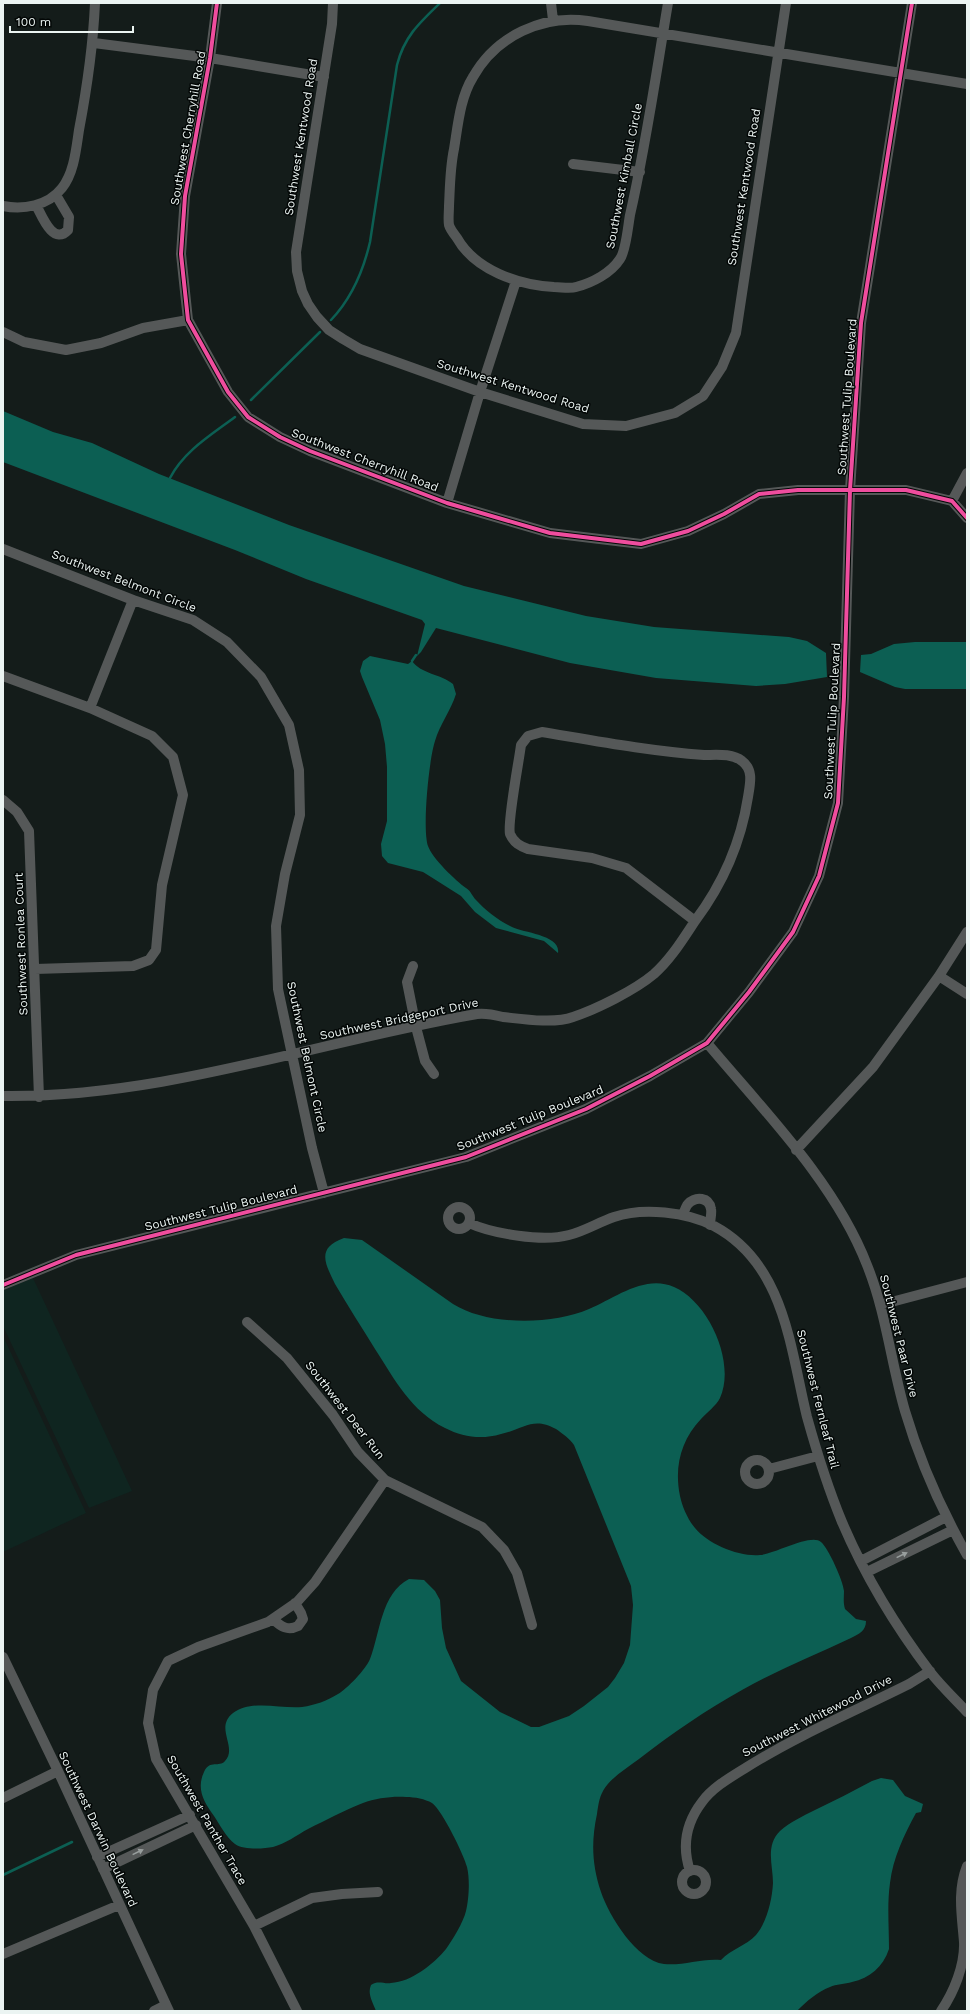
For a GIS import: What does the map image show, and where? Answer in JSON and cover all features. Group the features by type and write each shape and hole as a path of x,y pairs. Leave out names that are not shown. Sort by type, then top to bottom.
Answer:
{"street":[{"path":"3,206 19,207 36,205 56,195 62,188 71,170 90,76 94,43 95,3"},
{"name":"Southwest Cherryhill Road","path":"217,3 210,58 184,196 181,254 188,320 217,375 228,392 248,417 280,437 310,451 447,503 550,533 641,544 688,531 724,514 759,494 798,490 906,490 952,501"},
{"name":"Southwest Kentwood Road","path":"333,3 324,77 296,252 297,271 302,291 308,304 317,317 330,330 360,349 480,392 584,424 626,426 675,413 703,396 722,366 736,333 786,3"},
{"path":"551,3 553,20"},
{"path":"663,34 668,3"},
{"name":"Southwest Tulip Boulevard","path":"3,1285 76,1255 466,1158 586,1109 650,1076 707,1043 749,992 792,932 819,876 838,803 844,697 850,490 861,324 912,3"},
{"name":"Southwest Kimball Circle","path":"663,34 640,172 621,258 604,275 575,288 544,286 516,281 488,269 463,249 449,225 450,170 462,103 473,76 490,54 514,35 525,29 553,20 576,19 663,34 778,54 901,72 967,84"},
{"path":"94,43 210,58 324,77"},
{"path":"573,164 640,172"},
{"path":"36,205 51,230 58,235 62,234 68,230 69,217 56,195"},
{"path":"447,503 480,392 516,281"},
{"path":"3,332 24,342 66,350 101,343 143,328 188,320"},
{"path":"967,474 952,501 967,518"},
{"name":"Southwest Belmont Circle","path":"3,549 133,600 193,620 226,642 261,677 289,726 299,770 300,815 285,874 276,926 278,989 312,1148 324,1193"},
{"path":"90,708 133,600"},
{"path":"3,676 90,708 152,736 173,757 183,795 162,885 156,950 149,960 133,966 35,970"},
{"name":"Southwest Bridgeport Drive","path":"3,1096 39,1096 141,1086 293,1055 480,1014 533,1021 571,1018 616,998 654,974 678,947 708,902 720,882 740,834 746,811 750,770 745,763 732,756 676,753 542,732 528,736 521,745 511,813 510,833 514,841 520,846 528,849 606,861 626,868 695,921"},
{"name":"Southwest Ronlea Court","path":"3,800 17,812 29,831 39,1096"},
{"path":"796,1150 873,1067 939,976 967,932"},
{"path":"412,966 407,982 416,1027 425,1061 434,1074"},
{"path":"939,976 967,994"},
{"name":"Southwest Paar Drive","path":"707,1043 826,1187 854,1236 867,1265 880,1305 905,1410 921,1463 946,1518 967,1555"},
{"path":"683,1215 688,1204 696,1199 702,1199 708,1202 711,1209 710,1225"},
{"name":"Southwest Fernleaf Trail","path":"469,1223 517,1235 541,1239 569,1236 615,1216 634,1212 675,1213 710,1225 746,1249 761,1269 777,1300 789,1336 818,1456 843,1523 861,1561 887,1608 930,1671 967,1712"},
{"path":"880,1305 967,1282"},
{"name":"Southwest Deer Run","path":"247,1322 287,1358 333,1415 358,1452 385,1480 482,1527 504,1550 517,1573 532,1625"},
{"path":"769,1469 818,1456"},
{"name":"Southwest Panther Trace","path":"297,2011 254,1926 156,1759 148,1723 153,1690 168,1661 198,1647 252,1629 273,1619 295,1603 315,1582 385,1480"},
{"path":"861,1561 946,1518"},
{"path":"867,1572 953,1530"},
{"path":"273,1619 283,1628 289,1629 298,1626 303,1619 295,1603"},
{"name":"Southwest Darwin Boulevard","path":"3,1657 58,1771 168,2008"},
{"name":"Southwest Whitewood Drive","path":"690,1871 685,1853 689,1824 702,1802 714,1789 770,1753 909,1684 930,1671"},
{"path":"3,1798 58,1771"},
{"path":"98,1857 190,1815"},
{"path":"103,1869 196,1826"},
{"path":"151,1834 156,1844"},
{"path":"941,2011 948,2001 962,1962 964,1942 960,1899 964,1874 967,1866"},
{"path":"254,1926 312,1898 342,1894 378,1892"},
{"path":"3,1954 119,1905"},
{"path":"154,2011 168,2008"}],"shaded area":[{"path":"3,411 53,432 92,443 159,474 289,525 464,586 586,616 654,627 789,637 807,641 826,653 827,677 785,684 756,686 656,678 570,663 436,628 417,656 425,624 422,620 306,579 235,550 3,462"},
{"path":"915,642 967,642 967,689 905,689 895,687 860,672 861,655 871,654 894,644"},
{"path":"370,656 408,664 412,661 421,669 453,684 456,694 437,735 433,750 426,810 426,837 428,846 434,857 445,869 488,911 502,922 512,927 548,938 554,942 558,953 544,941 496,928 475,912 461,896 431,877 423,872 388,863 382,856 381,844 387,821 387,767 385,744 380,720 360,671 363,661"},
{"path":"344,1238 362,1240 453,1304 467,1311 484,1316 520,1321 557,1318 589,1309 630,1289 652,1283 674,1287 687,1295 708,1319 722,1351 724,1384 720,1398 694,1427 688,1436 681,1454 678,1485 681,1500 692,1525 701,1534 716,1544 734,1552 743,1554 767,1554 809,1540 821,1542 832,1558 841,1580 844,1591 845,1609 856,1619 866,1621 866,1624 862,1632 857,1635 769,1676 715,1706 676,1731 614,1778 606,1786 602,1794 595,1824 593,1853 598,1882 605,1902 617,1925 634,1946 644,1955 654,1961 664,1964 721,1960 729,1953 752,1939 763,1924 770,1903 773,1883 771,1849 775,1837 780,1831 797,1819 872,1781 881,1778 893,1780 905,1796 923,1804 921,1812 916,1813 903,1838 891,1874 888,1916 889,1949 883,1961 870,1975 859,1980 835,1985 825,1989 812,1997 797,2011 376,2011 370,1995 371,1985 378,1982 399,1982 414,1976 429,1966 449,1945 465,1916 469,1889 467,1867 452,1833 436,1807 432,1803 423,1799 413,1797 390,1797 373,1800 336,1815 282,1844 269,1848 239,1846 235,1844 226,1834 204,1800 201,1784 206,1768 223,1763 228,1756 229,1750 226,1725 228,1719 233,1713 249,1706 302,1707 312,1705 334,1696 346,1688 365,1668 370,1659 383,1615 392,1594 400,1585 409,1579 424,1580 435,1591 440,1600 442,1628 446,1648 461,1681 500,1712 531,1727 539,1727 569,1716 608,1687 624,1663 630,1645 633,1605 631,1586 574,1445 568,1438 556,1429 548,1425 541,1424 528,1425 509,1432 486,1437 472,1437 459,1434 433,1421 413,1404 397,1383 375,1349 335,1284 328,1269 325,1257 326,1251 329,1246"},
{"path":"33,1278 132,1491 89,1508 3,1326 3,1290"},
{"path":"3,1336 86,1513 3,1552"}],"waterway":[{"path":"331,320 351,294 364,264 370,242 397,65 400,55 413,31 440,3"},
{"path":"251,400 320,332"},
{"path":"170,478 176,468 190,452 235,417"},
{"path":"412,661 416,655"},
{"path":"3,1875 72,1842"}],"cycle path":[{"path":"217,3 210,58 185,196 181,254 188,320 228,392 248,417 280,437 310,451 447,503 550,533 641,544 688,531 724,514 759,494 798,490 906,490 952,501 967,518"},
{"path":"3,1285 76,1255 466,1157 586,1109 650,1076 707,1043 749,992 793,932 819,876 838,803 844,697 850,490 861,323 912,3"}]}
